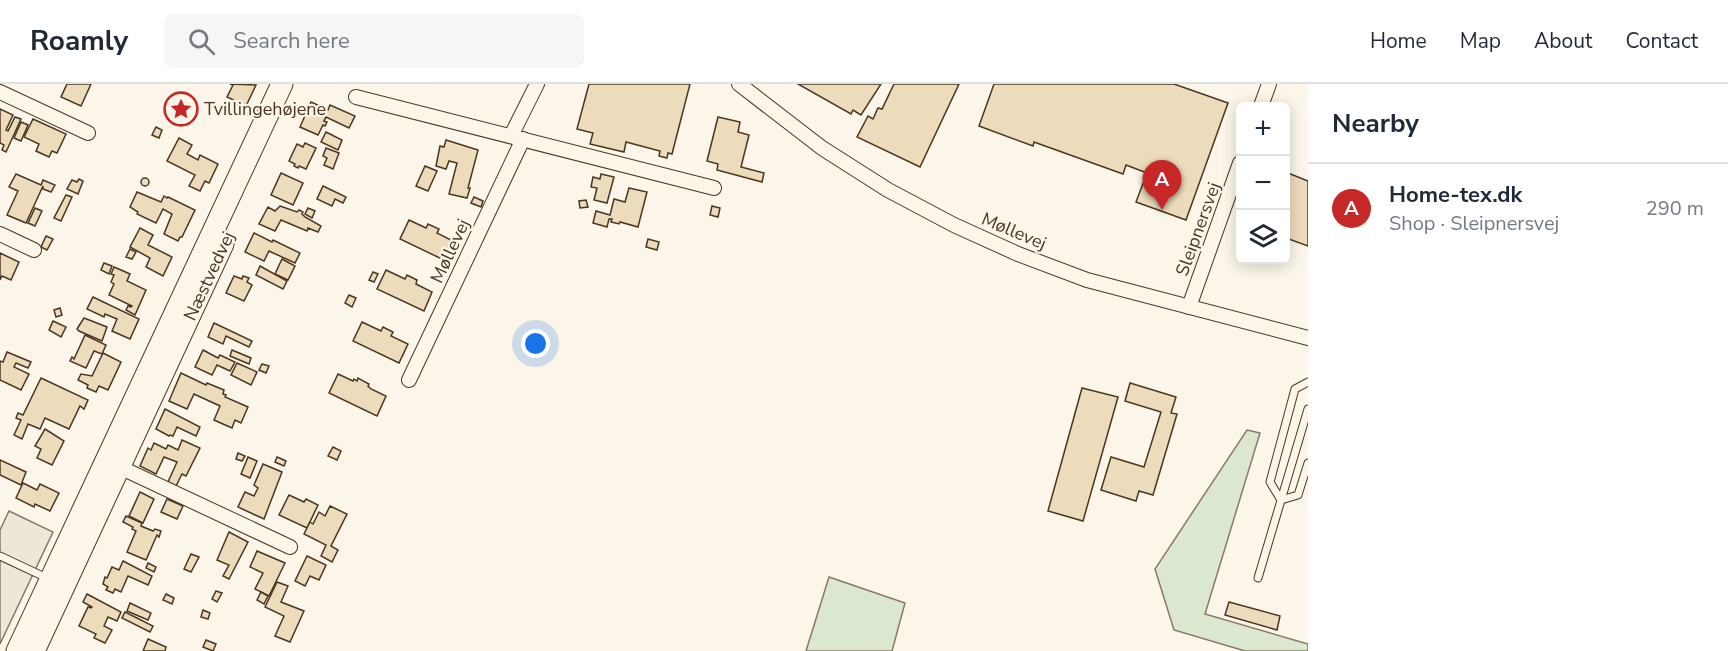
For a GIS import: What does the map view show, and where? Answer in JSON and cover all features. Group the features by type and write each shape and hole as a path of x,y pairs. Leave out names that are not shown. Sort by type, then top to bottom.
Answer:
{"main road":[{"name":"Næstvedvej","path":"17,651 57,583 282,84"},
{"name":"Næstvedvej","path":"112,464 298,84"},
{"name":"Næstvedvej","path":"34,651 57,583"}],"street":[{"name":"Møllevej","path":"409,380 517,137 537,84"},
{"name":"Møllevej","path":"739,84 822,148 888,190 954,225 1018,254 1087,280 1308,338"},
{"path":"1262,102 1269,84"},
{"path":"0,92 88,133"},
{"path":"356,97 714,188"},
{"name":"Sleipnersvej","path":"1189,307 1236,174"},
{"path":"0,234 34,250"},
{"path":"112,464 290,547"}],"lane":[{"path":"1281,500 1270,482 1295,389 1308,382"},
{"path":"1258,578 1308,409"},
{"path":"1281,500 1299,495 1308,463"},
{"path":"0,556 57,583"}],"green space":[{"path":"1247,430 1260,433 1205,614 1308,644 1308,651 1245,651 1174,630 1155,569"},
{"path":"829,577 905,603 892,651 806,651"}],"shaded area":[{"path":"9,511 53,532 0,644 0,530"}],"building":[{"path":"67,84 91,84 81,106 61,97"},
{"path":"230,84 256,85 246,106 227,97 233,85"},
{"path":"589,84 690,84 672,154 668,153 667,158 659,156 660,151 626,142 624,152 590,144 593,133 577,129"},
{"path":"798,84 881,84 861,115 853,110 851,114"},
{"path":"894,84 959,84 920,167 857,137 868,116 873,119 878,108 882,109"},
{"path":"994,84 1174,84 1228,103 1186,220 1136,202 1147,173 1126,165 1123,174 1034,142 1033,146 979,126"},
{"path":"311,102 328,110 330,105 355,116 349,128 326,117 324,121 327,122 318,135 300,127"},
{"path":"0,109 13,115 6,130 8,131 15,117 21,119 6,152 2,150 4,145 0,143"},
{"path":"718,117 740,122 738,132 749,135 741,167 764,173 762,182 717,170 718,164 707,161"},
{"path":"33,119 66,134 57,153 52,151 49,157 36,151 39,144 24,137"},
{"path":"21,122 28,125 21,141 14,138"},
{"path":"156,127 162,130 159,138 152,135"},
{"path":"326,132 342,140 338,150 321,142"},
{"path":"179,138 192,145 187,154 198,160 200,155 218,164 209,183 205,181 200,191 189,186 195,175 167,161"},
{"path":"446,140 478,150 467,198 449,194 457,163 449,161 446,169 436,166 440,146 444,147"},
{"path":"305,143 316,148 306,169 299,166 298,168 289,161 297,144 303,147"},
{"path":"326,148 339,153 333,169 324,165 327,158 323,156"},
{"path":"425,166 437,171 428,191 416,186"},
{"path":"281,173 303,183 293,205 271,195"},
{"path":"16,174 41,185 43,180 55,185 51,192 43,189 43,186 26,223 7,215 18,191 9,187"},
{"path":"601,174 614,177 607,203 594,200 597,188 591,187 593,177 600,179"},
{"path":"1290,174 1308,181 1308,246 1290,239"},
{"path":"145,178 149,182 145,186 141,182"},
{"path":"79,179 83,181 78,194 67,189 72,180 77,182"},
{"path":"323,186 346,197 343,203 335,199 332,206 317,199"},
{"path":"629,188 647,192 638,227 611,222 612,219 609,219 607,227 593,223 596,211 610,215 614,199 625,202"},
{"path":"137,192 161,202 164,196 168,197 195,210 178,241 164,234 172,214 163,209 156,223 137,214 138,212 130,207"},
{"path":"66,195 72,197 61,221 54,218"},
{"path":"474,197 483,201 481,207 471,203"},
{"path":"586,200 588,207 580,208 579,201"},
{"path":"280,206 303,212 305,217 321,226 318,232 308,228 307,231 281,220 275,231 259,224 268,207 275,211"},
{"path":"712,206 720,208 718,217 710,215"},
{"path":"35,208 42,211 35,226 28,223"},
{"path":"308,208 315,211 312,218 305,214"},
{"path":"409,220 426,228 428,224 439,229 437,233 453,241 444,260 400,239"},
{"path":"140,228 153,235 148,245 172,257 163,276 146,267 150,258 130,247"},
{"path":"254,233 300,253 295,263 269,251 264,261 245,252"},
{"path":"46,236 53,239 47,250 41,247"},
{"path":"648,239 659,242 657,250 646,247"},
{"path":"130,249 136,252 132,259 126,257"},
{"path":"0,253 19,262 11,280 2,276 0,280"},
{"path":"282,259 295,266 288,280 275,274"},
{"path":"104,263 112,266 109,274 101,270"},
{"path":"260,266 287,281 283,289 256,275"},
{"path":"114,267 130,274 127,281 146,290 135,315 126,310 128,306 132,306 109,295 114,284 111,282 114,275 111,274"},
{"path":"386,270 405,279 407,275 417,280 416,284 432,292 424,311 377,289"},
{"path":"373,272 378,274 374,282 369,280"},
{"path":"234,276 242,279 243,276 249,278 247,282 252,285 244,301 226,293"},
{"path":"349,295 356,298 352,307 345,303"},
{"path":"93,297 139,319 130,339 112,331 117,319 105,314 104,317 87,309"},
{"path":"60,308 62,315 56,317 54,310"},
{"path":"84,318 107,327 102,341 77,329"},
{"path":"53,321 66,327 61,337 49,330"},
{"path":"362,322 381,331 383,327 393,332 391,336 408,344 399,363 353,341"},
{"path":"214,323 252,341 249,347 226,336 223,344 208,337"},
{"path":"85,335 106,345 102,354 94,351 86,368 70,361 72,357 74,359"},
{"path":"203,350 218,358 220,355 235,362 230,371 217,365 212,375 195,367"},
{"path":"232,350 251,358 249,364 230,356"},
{"path":"7,352 31,362 28,368 16,363 14,367 29,374 21,390 0,380 0,361 3,362"},
{"path":"103,353 121,362 108,390 99,386 96,392 78,380 81,374 92,376"},
{"path":"237,363 257,372 251,385 231,375"},
{"path":"262,364 269,366 266,373 259,370"},
{"path":"181,373 206,385 207,383 224,390 225,397 248,407 241,423 235,420 232,428 214,420 220,406 194,394 187,409 169,401"},
{"path":"338,374 353,381 354,379 357,381 358,378 369,384 371,389 386,396 377,416 329,393"},
{"path":"41,378 88,400 84,409 80,406 69,429 45,418 40,429 28,424 22,439 14,435 21,420 16,418 18,413 23,415"},
{"path":"1130,383 1176,397 1171,413 1177,414 1153,495 1139,491 1136,501 1101,490 1111,457 1144,467 1161,412 1125,401"},
{"path":"1082,388 1118,397 1083,521 1048,511"},
{"path":"165,409 200,427 196,436 177,427 173,436 156,429"},
{"path":"45,429 64,441 52,465 37,458 41,449 35,446"},
{"path":"182,440 200,448 186,476 182,474 176,486 168,482 177,462 164,457 156,474 140,466 148,448 151,450 154,443 166,449 168,445 178,450"},
{"path":"333,447 341,451 337,460 328,456"},
{"path":"238,453 245,456 242,461 236,459"},
{"path":"248,457 257,461 250,478 241,474"},
{"path":"277,457 286,461 284,466 275,462"},
{"path":"0,460 26,472 21,485 0,475"},
{"path":"263,464 282,472 264,519 238,507 245,492 254,496 258,488 254,485"},
{"path":"23,483 37,490 40,484 59,493 50,511 35,504 34,507 16,498"},
{"path":"140,492 154,499 143,523 129,516"},
{"path":"289,495 318,505 307,528 279,515"},
{"path":"167,499 183,506 177,519 161,512"},
{"path":"330,506 347,514 331,546 338,550 332,562 321,556 326,545 304,534 310,522 313,524 319,512 325,516"},
{"path":"126,516 142,523 141,526 153,531 155,529 161,531 146,560 127,552 136,531 123,522"},
{"path":"229,532 248,542 229,579 223,576 229,565 217,560"},
{"path":"257,551 285,563 269,596 255,589 263,573 250,567"},
{"path":"191,554 199,557 191,572 184,569"},
{"path":"307,556 326,565 319,580 310,576 305,586 295,581"},
{"path":"123,561 152,576 148,585 128,576 121,592 115,589 113,593 106,590 108,587 103,584 105,577 107,578 112,567 119,570"},
{"path":"148,563 156,567 154,572 146,568"},
{"path":"277,582 288,586 281,602 304,611 290,642 275,636 284,616 265,607"},
{"path":"216,591 222,593 217,602 212,599"},
{"path":"261,592 268,596 264,604 257,600"},
{"path":"87,594 121,612 117,621 108,617 104,626 112,630 105,643 94,638 96,634 79,626 88,607 92,607 83,602"},
{"path":"166,594 174,598 172,604 163,600"},
{"path":"1229,602 1280,616 1277,630 1225,615"},
{"path":"130,603 151,613 148,620 127,611"},
{"path":"203,610 210,613 208,619 201,617"},
{"path":"125,612 153,626 150,632 122,618"},
{"path":"148,639 166,647 165,651 143,651"},
{"path":"206,640 216,644 213,651 203,647"}],"place":[{"name":"Tvillingehøjene","path":"181,109"},
{"name":"Home-tex.dk","path":"1162,210"}]}
